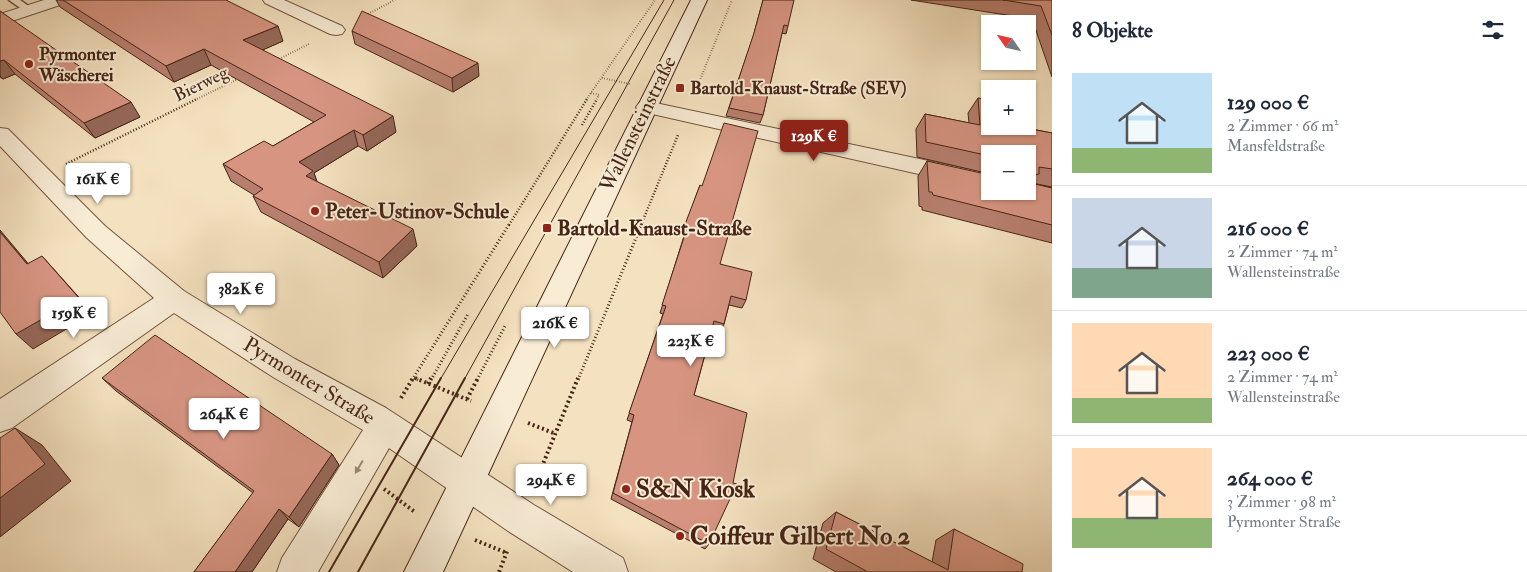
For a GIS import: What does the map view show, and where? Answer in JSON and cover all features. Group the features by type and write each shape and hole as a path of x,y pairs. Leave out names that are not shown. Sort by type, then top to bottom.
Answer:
{"street":[{"path":"0,20 60,0"},
{"path":"271,0 336,30"},
{"name":"Wallensteinstraße","path":"423,572 699,0"},
{"path":"646,107 981,180"},
{"name":"Pyrmonter Straße","path":"0,134 44,176 96,232 174,299 284,368 384,426 467,482"},
{"path":"0,417 174,299"},
{"path":"296,572 384,426"},
{"path":"467,482 609,572"}],"lane":[{"path":"14,0 29,10"}],"path":[{"path":"274,61 396,0"},
{"path":"384,426 591,93 655,0"},
{"path":"499,572 732,0"},
{"name":"Bierweg","path":"44,176 248,74"},
{"path":"582,125 599,95 591,93"},
{"path":"428,384 468,314"},
{"path":"467,399 505,326"}],"building":[{"path":"63,0 226,0 278,26 243,40 393,116 363,135 354,130 299,162 313,171 306,176 413,229 379,262 253,196 263,189 223,164 264,141 273,146 326,115 204,49 166,66"},
{"path":"763,0 794,0 788,26 784,25 763,115 729,108"},
{"path":"1003,0 1052,0 1052,35 1041,6"},
{"path":"0,11 131,102 84,123 4,60 0,61"},
{"path":"362,11 478,63 452,78 352,31"},
{"path":"978,98 981,98 981,135 1036,135 1036,130 1052,133 1052,169 1039,167 1039,174 1036,175 1036,145 981,145 981,154 926,142 925,114 980,125"},
{"path":"724,123 758,131 720,264 752,272 746,300 731,296 724,324 714,321 694,395 747,413 733,483 737,484 709,544 613,493 634,415 629,413 666,306 662,305 687,228 684,227 700,185 702,186"},
{"path":"927,161 981,173 981,200 1036,200 1036,184 1052,188 1052,225 933,195 932,192 929,192"},
{"path":"0,232 27,264 42,256 79,298 16,334 0,312"},
{"path":"155,335 332,454 289,517 279,509 235,572 194,572 254,491 102,378"},
{"path":"15,428 45,464 0,498 0,438"},
{"path":"836,512 948,570 954,529 1023,564 1022,572 868,572 826,549"}],"tram line":[{"path":"440,380 664,0"},
{"path":"464,380 674,0"},
{"path":"329,572 441,378"},
{"path":"358,572 465,378"}],"place":[{"name":"Pyrmonter Wäscherei","path":"29,64"},
{"name":"Bartold-Knaust-Straße (SEV)","path":"680,88"},
{"name":"Peter-Ustinov-Schule","path":"315,211"},
{"name":"Bartold-Knaust-Straße","path":"547,228"},
{"name":"S&N Kiosk","path":"626,489"},
{"name":"Coiffeur Gilbert No 2","path":"680,536"}]}
